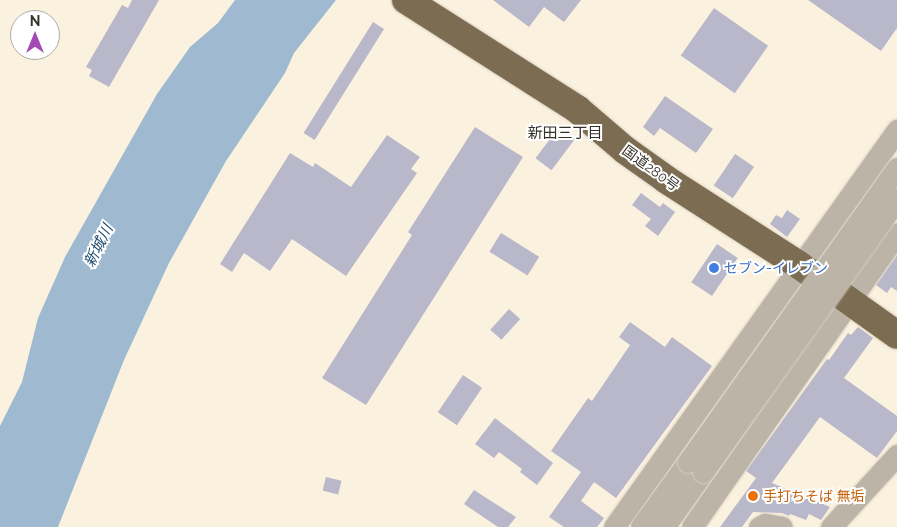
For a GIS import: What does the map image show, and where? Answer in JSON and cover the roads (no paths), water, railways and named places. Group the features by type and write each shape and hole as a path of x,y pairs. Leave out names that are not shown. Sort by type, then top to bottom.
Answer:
{"highway":[{"name":"国道280号","path":"406,0 568,104 667,180 799,265 897,335"}],"street":[{"path":"614,527 897,130"},
{"path":"664,527 696,467 897,168"},
{"path":"641,527 696,467 897,199"},
{"path":"692,527 765,425 848,301 897,233"},
{"path":"831,527 897,455"},
{"path":"759,527 765,524 782,527"}],"water":[{"name":"新城川","path":"235,0 336,0 294,53 285,73 226,161 169,263 124,360 58,527 0,527 0,426 22,382 38,318 65,257 157,94 190,47 218,23"}],"place":[{"name":"セブン-イレブン","path":"714,268"},
{"name":"手打ちそば 無垢","path":"753,496"}],"district":[{"name":"新田三丁目","path":"565,134"}]}
